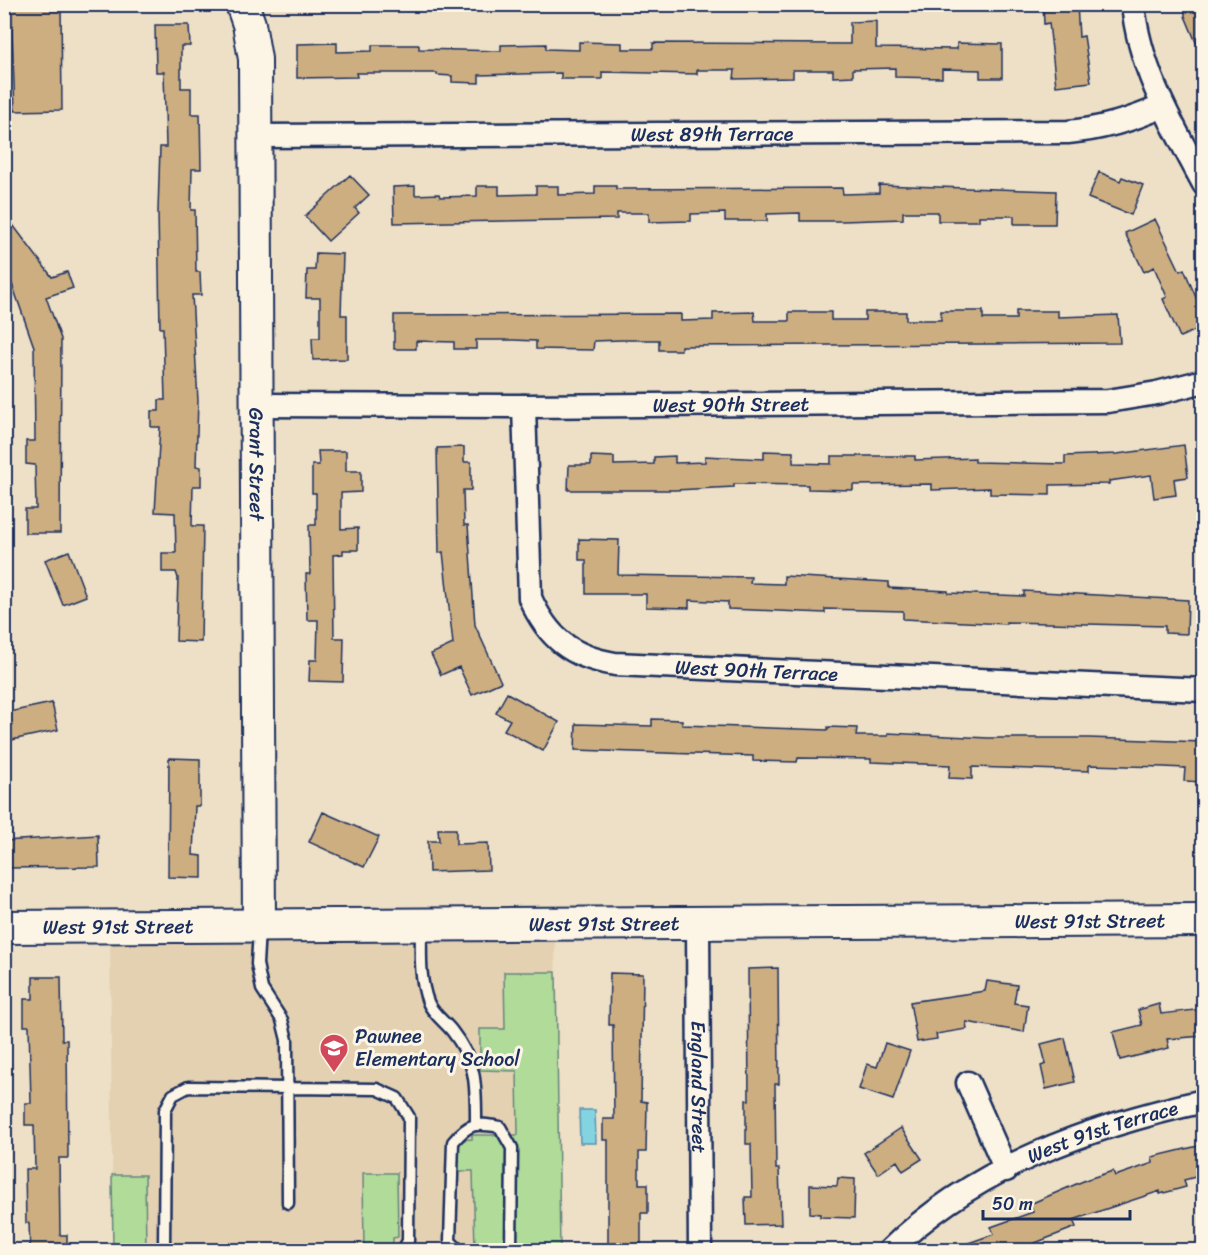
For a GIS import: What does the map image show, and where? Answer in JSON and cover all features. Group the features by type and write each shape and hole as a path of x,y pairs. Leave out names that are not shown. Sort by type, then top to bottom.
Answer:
{"street":[{"name":"Grant Street","path":"242,4 249,24 255,59 259,926"},
{"path":"1133,4 1152,78 1163,106 1203,184"},
{"name":"West 89th Terrace","path":"256,136 1068,132 1094,130 1134,119 1163,106"},
{"name":"West 90th Street","path":"257,405 524,406 1108,401 1157,393 1203,381"},
{"name":"West 90th Terrace","path":"524,406 530,598 540,621 555,639 590,660 615,664 1203,690"},
{"name":"West 91st Street","path":"4,927 1203,920"},
{"name":"England Street","path":"698,923 699,1251"},
{"name":"West 91st Terrace","path":"968,1083 1006,1170"},
{"name":"West 91st Terrace","path":"890,1251 909,1232 949,1201 1006,1170 1077,1136 1148,1113 1203,1101"}],"lane":[{"path":"422,925 423,985 429,1005 460,1041 471,1060 476,1079 476,1123"},
{"path":"259,926 257,964 260,981 269,1004 282,1020 287,1040 288,1203"},
{"path":"164,1251 165,1110 173,1095 188,1087 377,1089 397,1098 409,1117 408,1240 403,1251"},
{"path":"459,1251 450,1241 453,1142 463,1130 476,1123 500,1127 512,1148 512,1251"}],"shaded area":[{"name":"Pawnee Elementary School","path":"555,935 560,1250 113,1250 110,940"}],"green space":[{"path":"504,972 556,972 560,1250 475,1250 473,1171 458,1171 458,1140 472,1139 472,1135 518,1135 517,1071 480,1070 480,1029 505,1029"},
{"path":"363,1173 397,1173 398,1237 393,1238 393,1250 364,1250"},
{"path":"112,1175 145,1175 146,1250 113,1250"}],"water":[{"path":"579,1110 595,1110 596,1143 580,1143"}],"building":[{"path":"11,4 61,4 62,110 15,111"},
{"path":"1043,4 1077,4 1079,37 1084,36 1091,82 1056,86 1049,23 1044,24"},
{"path":"1185,4 1203,4 1203,59 1185,16"},
{"path":"876,21 876,48 957,49 957,43 1002,44 1002,78 980,78 980,70 942,69 942,78 895,77 895,68 853,69 853,76 833,77 833,70 793,70 793,78 734,79 735,70 697,70 697,74 602,72 602,79 561,79 561,73 479,75 479,83 452,82 452,76 437,75 437,73 356,73 357,77 297,78 297,44 337,43 337,52 372,51 372,45 419,45 419,49 501,51 501,45 546,44 546,49 579,50 579,42 622,43 622,49 653,49 653,43 850,44 850,22"},
{"path":"155,25 189,25 190,46 181,46 181,88 191,88 191,114 200,114 201,169 192,169 191,210 195,210 196,272 200,272 201,295 192,295 198,401 196,466 201,467 201,486 193,486 192,526 203,526 201,642 176,641 178,578 176,572 162,572 162,553 176,553 175,513 155,512 160,427 151,427 151,411 159,411 159,400 165,400 163,328 160,328 158,211 160,147 166,147 164,72 156,72"},
{"path":"1099,172 1120,181 1122,177 1143,185 1131,215 1088,198"},
{"path":"350,175 369,195 355,208 359,213 328,241 305,216"},
{"path":"879,185 1056,191 1055,224 1014,224 1014,216 979,216 979,221 938,221 938,212 903,212 903,219 843,221 800,221 800,213 767,214 767,221 725,221 725,213 691,214 691,221 649,222 649,213 617,213 617,219 394,223 393,187 415,186 415,195 439,194 440,197 477,196 477,186 499,186 499,195 536,194 536,186 558,186 558,195 595,194 595,186 616,186 616,189 842,188 843,194 879,193"},
{"path":"4,213 52,277 67,272 73,288 46,297 61,339 60,533 25,533 25,509 36,509 35,465 26,464 26,441 35,441 34,347 4,261"},
{"path":"1155,219 1180,271 1184,269 1203,314 1203,327 1180,337 1163,299 1167,297 1154,267 1144,272 1125,233"},
{"path":"316,253 343,254 341,315 347,315 347,359 313,360 312,338 320,338 320,298 306,298 307,270 315,270"},
{"path":"941,311 983,311 983,319 1016,319 1016,311 1058,311 1058,317 1118,315 1120,343 681,346 681,350 659,350 659,340 621,340 594,341 593,350 536,349 536,341 476,340 476,349 454,349 454,342 416,341 416,349 394,349 394,315 681,314 681,321 713,320 713,313 754,312 755,321 789,321 789,312 831,312 831,320 865,320 865,312 906,312 906,320 941,320"},
{"path":"1184,445 1188,477 1174,479 1176,495 1154,498 1151,475 1109,481 1109,484 1050,485 1050,495 990,494 990,488 932,490 932,484 853,485 853,490 808,489 808,485 734,484 734,487 675,490 568,490 569,465 591,465 591,456 614,457 614,465 654,464 654,457 675,456 675,463 705,462 705,456 764,459 764,451 793,452 793,463 831,464 831,456 915,456 915,460 975,458 975,462 1065,464 1065,456 1117,454"},
{"path":"464,447 464,462 471,462 471,490 463,490 464,525 468,525 475,625 501,682 472,695 459,667 441,675 431,654 453,644 443,552 439,553 437,448"},
{"path":"318,451 346,451 346,471 361,471 361,492 341,493 341,529 358,528 358,550 343,550 343,554 333,555 334,638 344,638 343,682 309,681 310,660 317,660 318,620 307,620 306,574 310,574 309,525 316,525 316,493 312,493 312,465 319,465"},
{"path":"579,539 619,540 618,575 751,577 750,583 784,584 784,576 889,582 889,588 948,591 948,593 1024,596 1024,591 1188,600 1187,634 1165,633 1165,626 1006,622 1006,624 903,619 903,611 825,609 825,613 728,609 728,602 689,600 689,608 646,607 646,594 586,594 586,560 579,560"},
{"path":"69,551 86,596 63,605 45,560"},
{"path":"507,693 559,722 543,751 504,730 510,720 496,713"},
{"path":"52,703 58,730 7,741 4,713"},
{"path":"652,719 682,720 682,725 828,730 828,727 857,728 856,736 888,736 888,733 988,738 1089,738 1203,742 1203,782 1184,781 1185,768 1089,765 1089,771 972,767 972,779 949,778 950,765 871,762 871,759 798,758 797,762 753,761 753,756 575,750 576,724 652,726"},
{"path":"169,758 200,759 200,806 195,806 193,855 202,856 202,878 168,877"},
{"path":"323,812 379,837 364,867 309,842"},
{"path":"438,829 456,829 456,844 488,843 489,870 429,872 428,841 439,841"},
{"path":"98,835 99,867 4,868 4,841"},
{"path":"778,968 779,1084 775,1084 776,1169 779,1169 781,1224 746,1225 745,1197 752,1197 751,1144 746,1144 746,1100 749,1100 748,969"},
{"path":"610,973 643,974 641,1101 647,1102 646,1152 639,1152 639,1184 648,1184 648,1213 641,1213 641,1251 608,1251 608,1140 603,1140 603,1119 614,1119 613,1025 609,1025"},
{"path":"33,977 61,977 62,1040 67,1040 68,1158 59,1158 60,1235 67,1235 67,1251 30,1251 29,1223 26,1223 25,1169 35,1169 34,1125 25,1125 25,1103 31,1103 29,1026 24,1026 24,999 33,999"},
{"path":"987,981 1017,985 1014,1003 1028,1005 1024,1032 966,1022 967,1029 936,1034 937,1039 917,1042 910,1002 985,991"},
{"path":"1159,1004 1161,1014 1203,1009 1203,1036 1167,1039 1169,1048 1120,1060 1113,1032 1142,1025 1138,1010"},
{"path":"1065,1038 1075,1082 1046,1089 1041,1066 1046,1064 1041,1044"},
{"path":"885,1043 910,1051 893,1100 859,1089 867,1064 877,1067"},
{"path":"901,1128 922,1159 903,1171 897,1161 878,1174 864,1153"},
{"path":"1198,1146 1203,1175 1184,1180 1186,1187 1160,1194 1160,1191 1073,1220 1076,1227 1030,1245 1032,1251 954,1251 954,1248 994,1234 991,1227 1033,1212 1030,1204 1088,1179 1113,1171 1115,1176 1153,1163 1152,1157"},
{"path":"838,1178 855,1179 854,1218 820,1217 820,1214 810,1213 810,1185 837,1186"}],"place":[{"name":"Pawnee Elementary School","path":"334,1074"}]}
